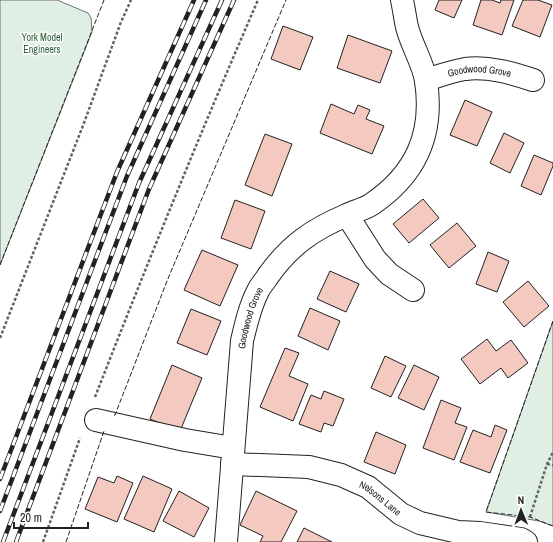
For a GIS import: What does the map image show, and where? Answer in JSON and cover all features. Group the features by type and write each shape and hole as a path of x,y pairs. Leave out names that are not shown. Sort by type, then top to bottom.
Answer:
{"street":[{"name":"Goodwood Grove","path":"226,542 242,341 248,315 258,291 279,260 302,239 328,223 371,205 394,186 412,165 423,143 428,114 426,80 407,27 402,0"},
{"name":"Goodwood Grove","path":"426,80 465,69 488,69 518,75 533,80"},
{"path":"347,215 375,259 389,274 413,290"},
{"name":"Nelsons Lane","path":"90,418 185,440 233,456 309,467 341,475 368,487 401,514 420,523 458,532 480,533 524,541"}],"path":[{"path":"0,338 84,123 121,22 131,0"},
{"path":"43,542 138,287 189,161 258,0"},
{"path":"524,541 547,464 553,452"},
{"path":"547,464 553,465"}],"green space":[{"name":"York Model Engineers","path":"0,0 57,0 88,13 91,18 92,32 0,265"},
{"path":"553,321 553,526 539,521 486,512"}],"building":[{"path":"439,0 462,0 454,18 435,10"},
{"path":"481,0 492,0 500,3 501,0 514,0 502,35 473,25"},
{"path":"523,0 538,0 552,5 540,37 512,26"},
{"path":"283,26 313,37 300,70 271,59"},
{"path":"348,35 392,51 380,83 337,68"},
{"path":"465,100 492,112 477,146 450,135"},
{"path":"331,104 354,114 358,105 370,110 366,119 384,126 372,154 320,133"},
{"path":"504,133 524,143 510,173 490,163"},
{"path":"265,134 292,144 272,196 245,185"},
{"path":"534,155 553,163 541,195 521,186"},
{"path":"423,199 439,218 409,243 393,224"},
{"path":"235,200 265,211 251,249 221,238"},
{"path":"457,223 476,246 449,268 430,245"},
{"path":"202,250 238,265 220,306 184,290"},
{"path":"488,252 509,261 497,292 476,284"},
{"path":"330,271 359,284 346,312 317,299"},
{"path":"528,281 549,306 524,327 503,302"},
{"path":"310,308 340,321 328,350 298,336"},
{"path":"191,309 221,321 207,355 177,343"},
{"path":"487,339 496,351 511,340 528,363 508,378 501,368 480,384 461,359"},
{"path":"285,348 299,353 289,376 308,384 293,421 260,407"},
{"path":"385,356 406,366 391,397 371,388"},
{"path":"172,365 202,378 180,431 150,419"},
{"path":"414,365 439,377 424,410 398,398"},
{"path":"324,391 344,399 333,426 324,423 321,432 299,424 311,395 321,399"},
{"path":"441,400 461,408 455,423 467,427 454,460 423,448"},
{"path":"495,425 507,430 490,473 460,462 473,430 491,437"},
{"path":"376,432 406,445 395,474 364,462"},
{"path":"117,476 133,483 117,522 85,509 98,477 114,483"},
{"path":"143,476 172,489 154,532 124,519"},
{"path":"179,491 209,508 194,537 163,521"},
{"path":"256,491 297,511 281,542 260,542 263,536 240,525"},
{"path":"304,528 332,542 297,542"}],"railway":[{"path":"0,479 117,172 194,0"},
{"path":"0,511 127,176 206,0"},
{"path":"3,542 139,183 222,0"},
{"path":"16,542 149,189 234,0"}],"fence":[{"path":"0,265 104,0"},
{"path":"114,415 167,281 286,0"},
{"path":"553,321 486,512 530,517 553,526"},
{"path":"66,542 104,431"}]}
